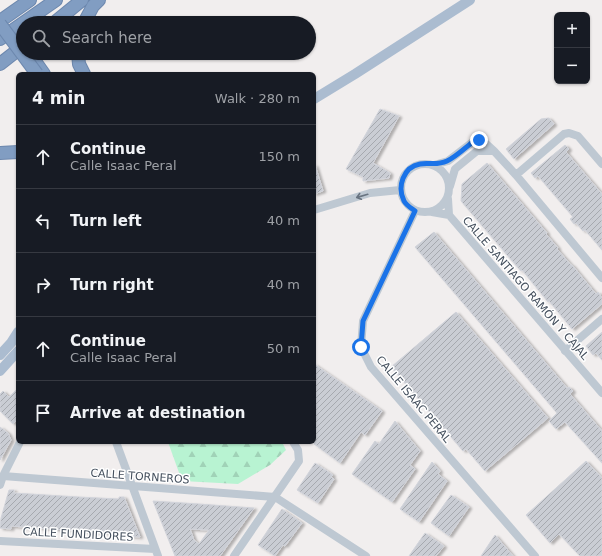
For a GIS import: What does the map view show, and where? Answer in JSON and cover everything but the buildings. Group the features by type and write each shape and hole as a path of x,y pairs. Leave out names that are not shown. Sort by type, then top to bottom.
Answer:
{"highway":[{"path":"0,21 30,0"},
{"path":"33,16 56,0"},
{"path":"63,16 82,0"},
{"path":"88,16 93,6 99,0"},
{"path":"0,15 16,37"},
{"path":"0,24 16,46"},
{"path":"0,39 16,28"},
{"path":"0,64 16,51"},
{"path":"27,60 36,72"},
{"path":"34,60 43,72"},
{"path":"79,60 83,72"},
{"path":"0,153 16,152"}],"main road":[{"path":"316,98 470,0"},
{"path":"0,355 16,335"},
{"path":"0,371 16,353"}],"street":[{"path":"516,175 564,134 569,133 578,136 602,164"},
{"path":"494,151 477,152 455,169 448,199 449,215 415,211 405,202 400,190 402,179 409,169 420,164 434,165 448,161 474,141 483,141 494,151 516,175 602,278"},
{"path":"434,165 445,172 450,186"},
{"path":"316,209 370,193 400,190"},
{"path":"432,212 442,207 448,199"},
{"name":"CALLE ISAAC PERAL","path":"415,211 363,321 361,347 371,368 535,556"},
{"name":"CALLE SANTIAGO RAMÓN Y CAJAL","path":"449,215 602,393"},
{"path":"565,351 602,318"},
{"path":"0,485 19,444"},
{"path":"117,444 156,552"},
{"path":"234,556 299,461 298,450 294,444"},
{"name":"CALLE TORNEROS","path":"3,476 275,497"},
{"path":"275,497 366,556"},
{"name":"CALLE FUNDIDORES","path":"0,541 156,552"}],"green space":[{"path":"169,444 283,444 286,450 270,465 238,484 182,481"}],"route":[{"path":"361,347 363,321 415,211 405,202 400,190 402,179 409,169 420,164 434,165 448,161 474,141 479,140"}]}
